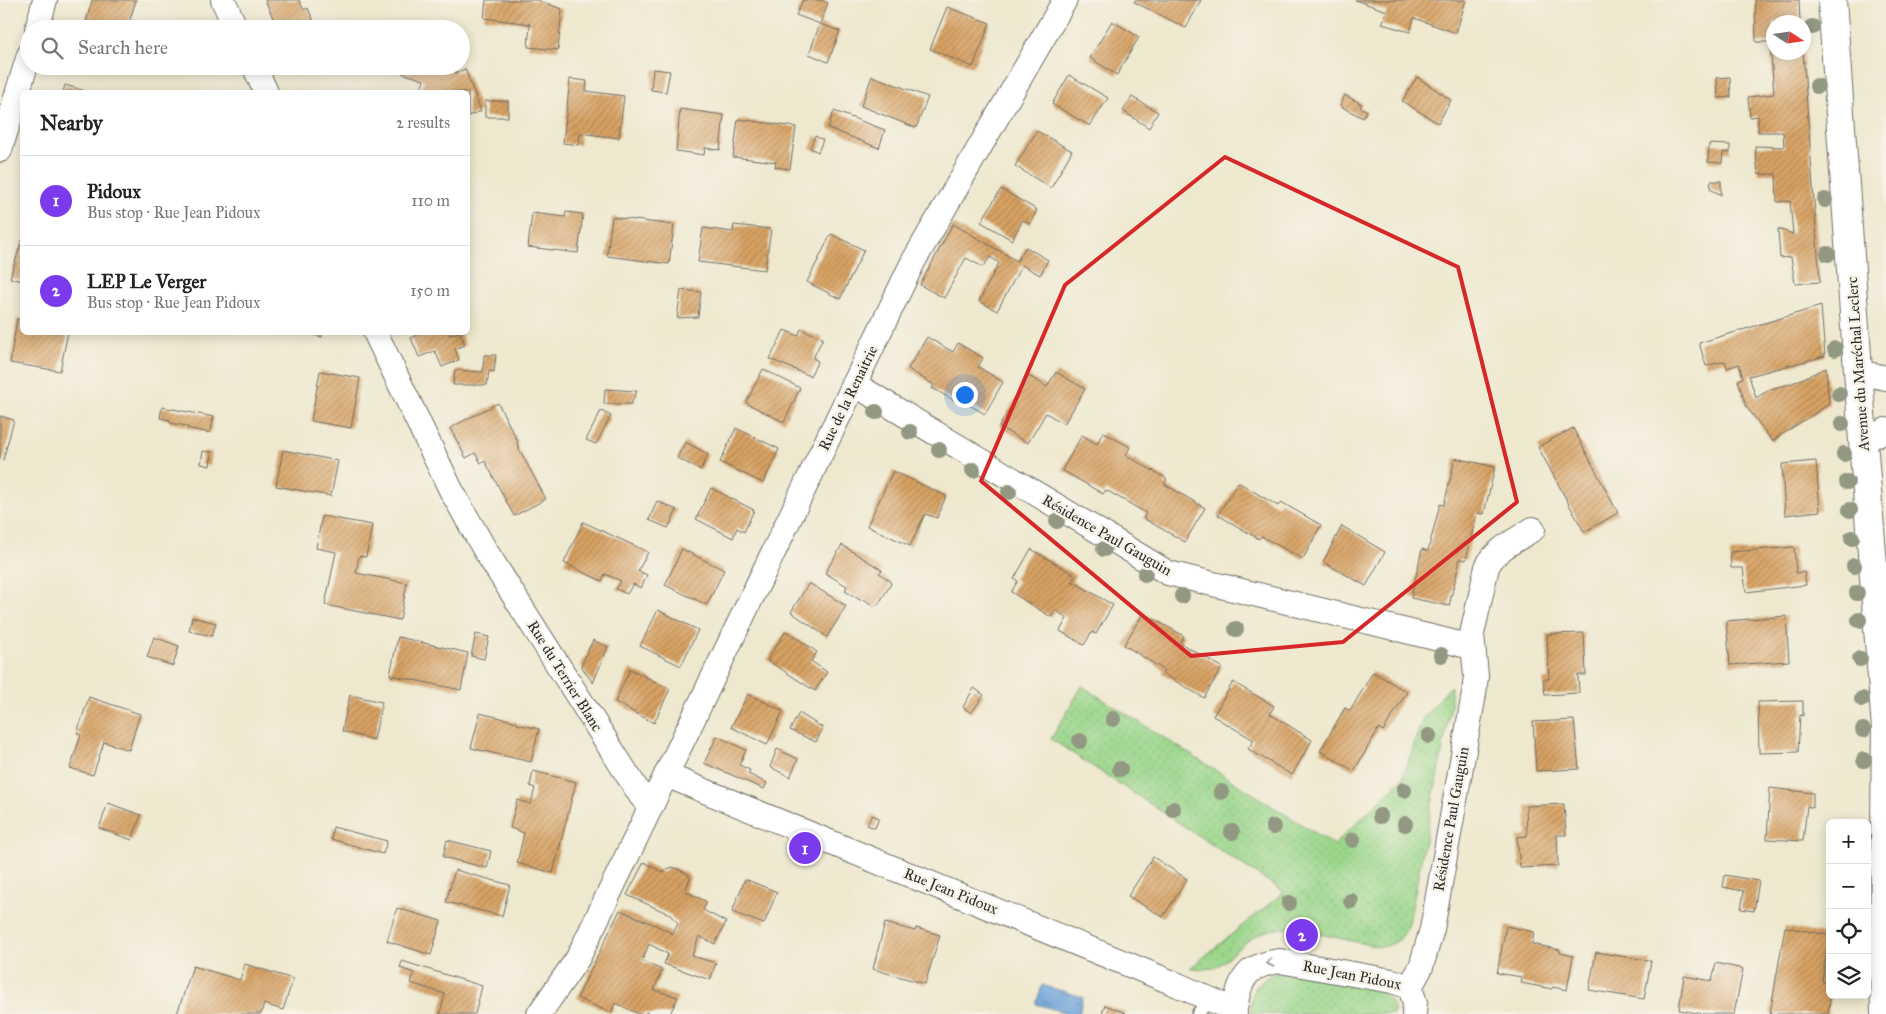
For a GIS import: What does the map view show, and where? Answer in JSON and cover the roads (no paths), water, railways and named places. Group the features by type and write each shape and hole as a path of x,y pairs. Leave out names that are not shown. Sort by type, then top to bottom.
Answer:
{"main road":[{"name":"Avenue du Maréchal Leclerc","path":"1832,0 1858,372 1874,435 1885,715"}],"street":[{"path":"40,20 46,0"},
{"path":"223,0 232,20"},
{"name":"Rue de la Renaitrie","path":"650,806 913,262 1065,0"},
{"path":"0,150 23,75"},
{"path":"258,75 265,90"},
{"name":"Rue du Terrier Blanc","path":"376,335 451,490 485,550 641,796 650,806"},
{"path":"1858,372 1886,378"},
{"name":"Résidence Paul Gauguin","path":"854,384 1168,573 1472,647"},
{"name":"Résidence Paul Gauguin","path":"1410,987 1421,967 1432,929 1474,694 1476,676 1472,647 1474,620 1487,567 1490,559 1533,529"},
{"path":"1883,1014 1885,715"},
{"name":"Rue Jean Pidoux","path":"666,775 1203,1006 1234,1012 1238,990 1244,977 1253,969 1266,963 1280,961 1410,987 1415,1003 1414,1014"},
{"path":"539,1014 578,958 650,806"}],"water":[{"path":"1042,985 1083,997 1079,1014 1071,1014 1036,1004"}],"place":[{"name":"Pidoux","path":"805,848"},
{"name":"LEP Le Verger","path":"1302,935"}]}
